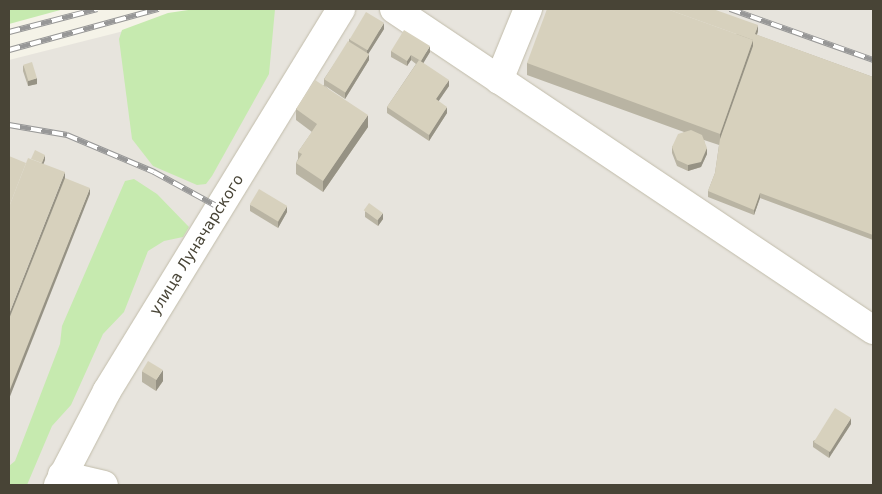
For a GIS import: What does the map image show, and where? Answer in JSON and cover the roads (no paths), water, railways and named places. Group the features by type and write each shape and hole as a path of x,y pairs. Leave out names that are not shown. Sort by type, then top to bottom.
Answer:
{"street":[{"name":"улица Луначарского","path":"60,480 107,391 341,9"},
{"path":"394,9 873,330"},
{"path":"499,80 528,9"},
{"path":"60,480 104,485"}],"railway":[{"path":"9,32 97,9"},
{"path":"9,50 158,9"},
{"path":"730,9 873,60"},
{"path":"9,125 67,135 154,172 220,208"}]}
